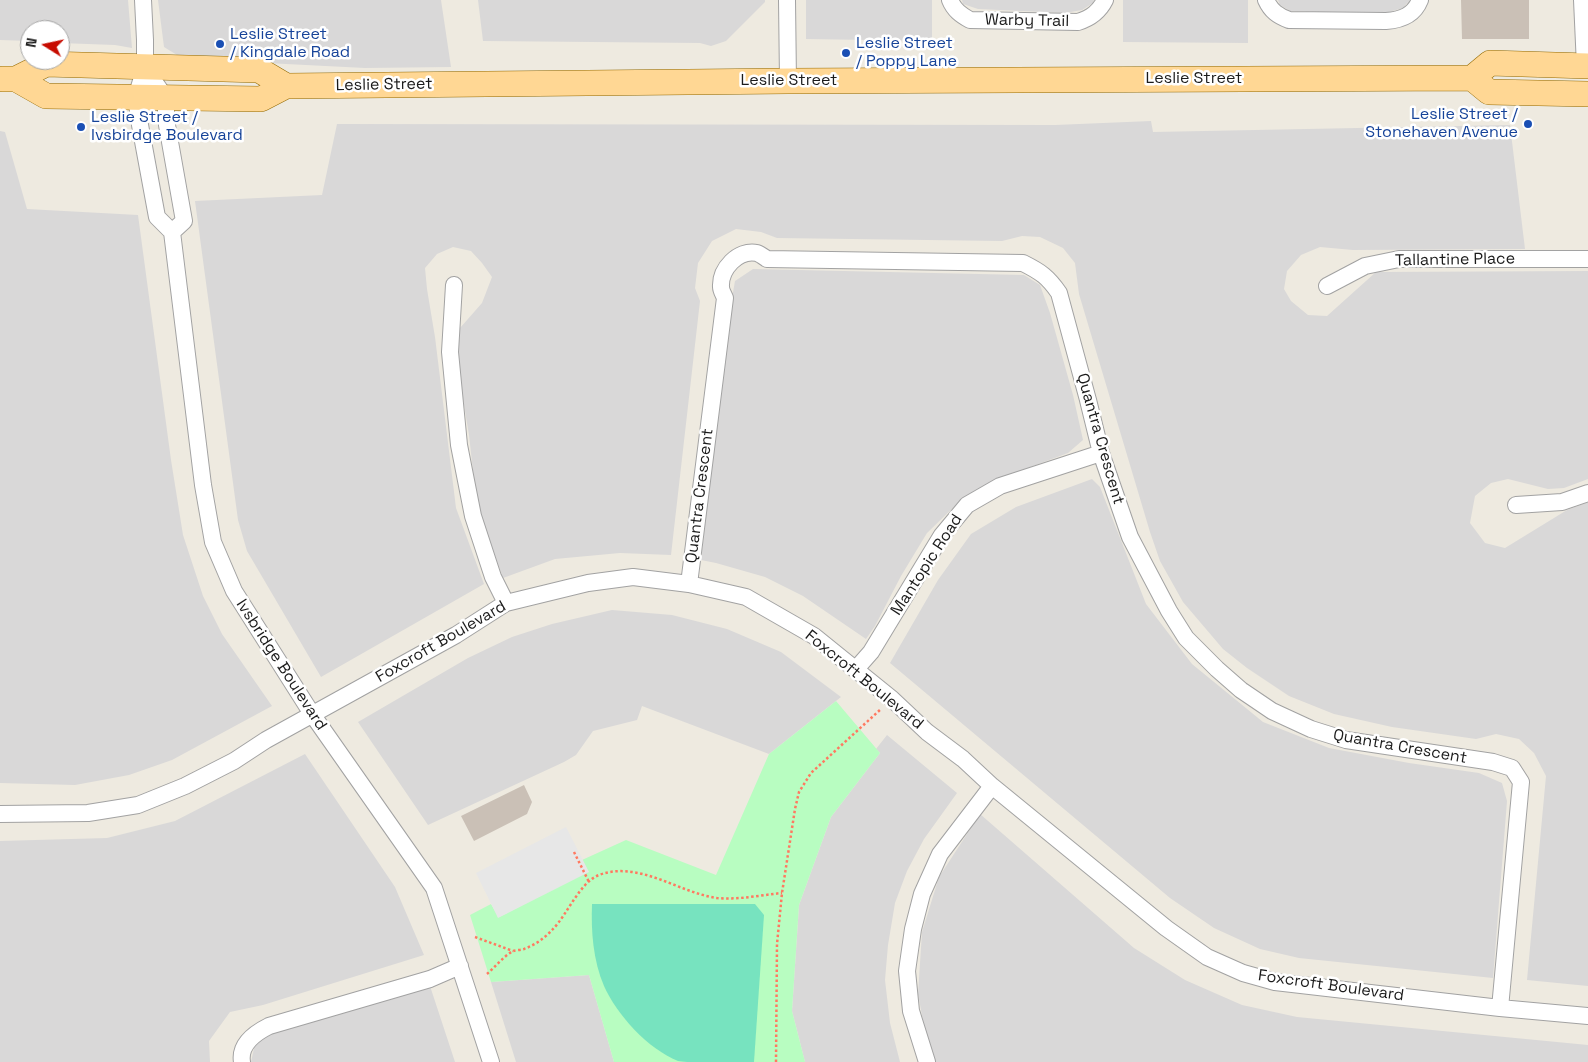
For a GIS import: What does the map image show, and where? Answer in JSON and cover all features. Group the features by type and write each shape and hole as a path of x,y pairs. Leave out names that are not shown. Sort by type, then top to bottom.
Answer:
{"main road":[{"path":"1586,66 1490,62 1472,78 1490,92 1588,94"},
{"name":"Leslie Street","path":"8,79 46,64 259,70 286,86"},
{"name":"Leslie Street","path":"8,79 46,96 261,99 286,86 788,81 1472,78"}],"street":[{"path":"142,0 146,40 145,68 136,97 157,218 172,232 184,221 165,97 145,68"},
{"path":"787,0 788,81"},
{"name":"Warby Trail","path":"950,0 960,15 970,20 1068,22 1078,22 1093,15 1101,8 1105,0"},
{"path":"1266,0 1272,11 1279,17 1296,21 1398,20 1408,15 1417,7 1420,0"},
{"path":"1582,0 1586,66"},
{"name":"Ivsbridge Boulevard","path":"172,232 203,485 214,542 234,591 312,714 434,888 491,1062"},
{"name":"Quantra Crescent","path":"689,584 725,298 721,288 722,278 726,268 734,259 744,254 756,253 767,259 1023,263 1040,271 1050,280 1059,293 1101,453 1130,537 1169,611 1186,638 1240,690 1272,711 1311,729 1346,740 1493,762 1512,768 1522,782 1500,1008"},
{"name":"Tallantine Place","path":"1327,286 1365,266 1399,259 1588,260"},
{"path":"454,285 450,352 459,445 473,516 493,577 506,603"},
{"name":"Mantopic Road","path":"856,670 871,652 942,535 966,505 1000,486 1101,453"},
{"path":"1516,505 1562,502 1588,493"},
{"name":"Foxcroft Boulevard","path":"0,814 88,813 138,804 185,786 218,770 266,740 456,635 506,603 588,583 633,578 689,584 746,597 814,636 892,699 927,732 963,759 992,786 1166,928 1207,957 1242,973 1275,982 1500,1008 1588,1016"},
{"path":"927,1062 911,1011 907,971 922,894 940,854 992,786"},
{"path":"242,1062 241,1054 245,1046 254,1034 269,1026 430,978 460,966"}],"path":[{"path":"776,1062 777,944 794,808 799,792 811,773 892,699"},
{"path":"574,852 588,882"},
{"path":"487,974 513,951 530,946 546,936 588,882 612,871 638,874 706,896 718,898 731,899 782,893"},
{"path":"475,937 513,951"}],"shaded area":[{"path":"0,0 128,0 132,48 115,45 70,43 70,20 20,20 20,41 0,40"},
{"path":"158,0 441,0 451,67 365,68 207,60 177,55 164,47"},
{"path":"478,0 765,0 765,2 726,41 711,46 700,43 483,41"},
{"path":"806,0 932,0 932,41 806,39"},
{"path":"962,0 1094,0 1093,3 1082,10 1065,13 978,9 963,4"},
{"path":"1123,0 1248,0 1248,43 1123,42"},
{"path":"1278,0 1410,0 1403,8 1389,12 1320,12 1290,11 1280,5"},
{"path":"1151,121 1153,132 1510,125 1525,249 1353,250 1320,247 1301,255 1287,271 1284,289 1291,301 1308,315 1327,316 1376,272 1588,271 1588,479 1564,488 1548,489 1508,479 1491,483 1475,496 1470,523 1485,543 1505,548 1567,510 1588,502 1588,986 1527,980 1546,776 1534,753 1519,739 1496,734 1476,739 1392,727 1334,714 1289,696 1247,668 1223,649 1183,602 1160,561 1150,532 1079,294 1075,263 1063,248 1040,237 1022,236 1002,241 777,238 761,232 736,229 712,241 698,263 695,288 700,301 671,555 620,553 555,559 503,578 477,507 469,435 455,351 460,328 482,303 492,277 471,251 453,247 437,254 425,268 456,508 484,584 321,677 247,551 238,520 195,201 322,195 337,124 1055,125"},
{"path":"0,131 5,132 27,209 138,215 183,535 203,596 222,634 272,706 172,760 129,775 75,785 0,783"},
{"path":"753,269 1024,275 1040,285 1050,313 1073,395 1083,440 1068,453 993,481 958,503 927,533 866,639 803,596 765,577 701,560 728,321 735,281"},
{"path":"1092,479 1100,487 1146,604 1192,664 1263,722 1329,748 1409,763 1479,773 1502,783 1507,801 1493,978 1299,958 1260,949 1214,928 1170,898 890,663 938,580 971,534 1016,507"},
{"path":"612,610 672,615 727,629 781,652 841,697 769,754 642,706 637,720 593,731 576,755 564,762 428,825 358,722 468,658 512,637 552,624"},
{"path":"887,735 957,793 924,839 907,871 895,903 888,945 885,980 890,1023 900,1062 805,1062 792,1011 799,905 831,817 880,753 876,749"},
{"path":"305,754 395,887 424,955 263,1005 230,1012 209,1041 210,1062 0,1062 0,841 107,838 175,821"},
{"path":"980,814 1134,948 1185,980 1242,1005 1297,1017 1588,1045 1588,1062 933,1062 928,1048 918,994 922,932 939,877"},
{"path":"566,827 589,872 498,918 476,873"},
{"path":"589,975 614,1062 516,1062 491,982"},
{"path":"430,986 455,1062 251,1062 255,1044 273,1032"}],"green space":[{"path":"836,701 880,753 831,817 799,905 792,1011 805,1062 614,1062 589,975 491,982 470,915 491,904 499,917 588,871 582,860 626,840 716,875 769,754"},
{"path":"592,904 755,904 764,915 754,1062 678,1061 667,1056 645,1040 617,1008 600,976 594,946"}],"building":[{"path":"1461,0 1529,0 1529,39 1462,39"},
{"path":"524,785 532,802 527,814 474,841 461,816"}],"place":[{"name":"Leslie Street / Kingdale Road","path":"220,44"},
{"name":"Leslie Street / Poppy Lane","path":"846,53"},
{"name":"Leslie Street / Stonehaven Avenue","path":"1528,124"},
{"name":"Leslie Street / Ivsbirdge Boulevard","path":"81,127"}]}
